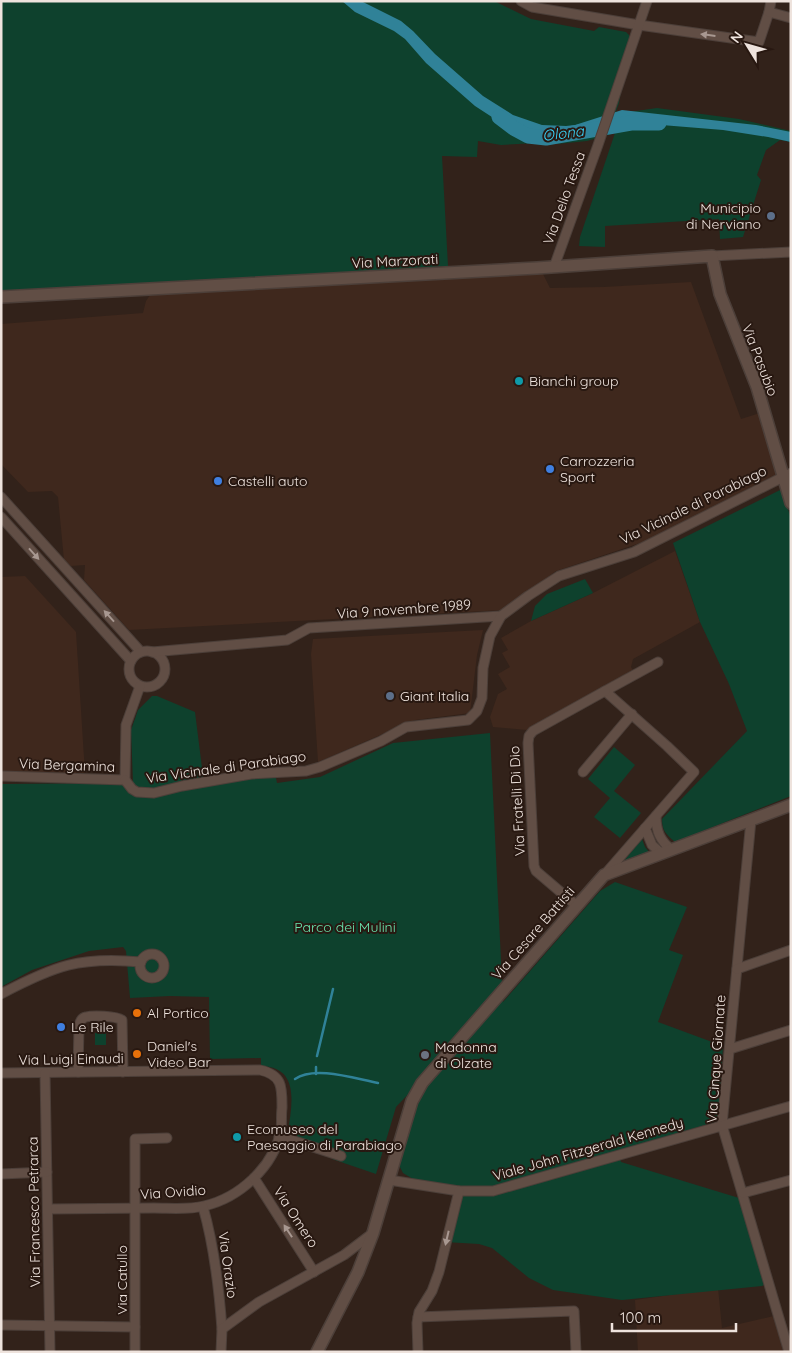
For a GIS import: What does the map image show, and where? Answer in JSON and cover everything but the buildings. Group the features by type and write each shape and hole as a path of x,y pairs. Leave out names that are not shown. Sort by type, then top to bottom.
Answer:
{"street":[{"path":"521,1 638,25 760,42 771,1"},
{"name":"Via Delio Tessa","path":"554,267 647,1"},
{"path":"769,12 791,18"},
{"name":"Via Marzorati","path":"1,297 791,252"},
{"name":"Via Pasubio","path":"712,256 720,294 787,474 791,503"},
{"name":"Via Vicinale di Parabiago","path":"125,780 137,792 154,793 250,774 306,771 381,741 406,727 468,720 477,711 482,698 484,668 490,636 501,616 559,576 634,552 787,474"},
{"path":"1,497 142,652"},
{"path":"1,518 131,661"},
{"name":"Via 9 novembre 1989","path":"152,652 287,640 309,628 501,616"},
{"path":"142,652 152,652 165,664 164,675 161,681 152,687 140,686 131,677 129,671 131,661 142,652"},
{"name":"Via Fratelli Di Dio","path":"577,906 536,871 534,866 529,736 533,731 658,662"},
{"name":"Via Bergamina","path":"1,776 125,780 126,725 140,686"},
{"path":"604,875 694,772 605,691"},
{"path":"583,772 632,714"},
{"name":"Via Cesare Battisti","path":"317,1352 358,1272 373,1233 412,1101 419,1087 604,875 791,805"},
{"path":"656,816 658,833 667,852"},
{"name":"Via Cinque Giornate","path":"750,820 722,1125 789,1352"},
{"path":"645,828 652,845 667,852"},
{"path":"737,968 791,950"},
{"path":"1,994 34,976 71,963 108,959 141,962"},
{"path":"78,1072 79,1023 86,1017 115,1017 122,1020 123,1072"},
{"path":"730,1049 791,1030"},
{"name":"Via Luigi Einaudi","path":"1,1073 260,1070"},
{"name":"Via Ovidio","path":"48,1209 203,1207 232,1196 254,1178 267,1162 281,1130 282,1088 274,1076 260,1070"},
{"name":"Via Francesco Petrarca","path":"45,1072 50,1352"},
{"name":"Viale John Fitzgerald Kennedy","path":"389,1180 458,1191 493,1191 791,1106"},
{"path":"279,1136 342,1156"},
{"name":"Via Catullo","path":"135,1352 135,1139 168,1138"},
{"path":"1,1174 47,1172"},
{"name":"Via Omero","path":"254,1178 314,1272"},
{"path":"743,1193 791,1180"},
{"path":"418,1352 419,1312 432,1291 439,1272 458,1191"},
{"name":"Via Orazio","path":"203,1207 208,1224 220,1305 221,1352"},
{"path":"222,1329 259,1302 344,1255 373,1233"},
{"path":"418,1317 574,1311 576,1352"},
{"path":"1,1325 135,1327"}],"shaded area":[{"path":"489,272 543,274 550,288 691,282 741,419 760,413 777,475 643,542 556,571 504,610 129,630 84,580 85,565 71,566 64,560 58,497 52,491 28,492 1,464 1,324 143,313 146,301 152,292"},
{"path":"675,551 700,622 633,659 631,667 634,672 527,730 493,727 490,717 498,694 507,689 498,674 510,667 502,653 508,650 501,638 531,621 593,593"},
{"path":"25,576 76,632 85,773 1,772 1,577"},
{"path":"483,630 477,655 470,713 415,720 318,762 311,654 313,639"},
{"path":"718,1288 722,1328 783,1314 791,1338 791,1352 638,1352 635,1300"}],"green space":[{"path":"1,1 494,1 531,19 594,31 599,27 626,32 629,35 629,40 619,103 615,114 657,108 739,119 791,131 791,142 780,140 766,150 757,175 761,180 743,237 720,239 719,219 605,226 605,247 579,246 580,237 615,133 587,141 557,144 501,145 478,141 477,157 442,156 448,266 1,293"},
{"path":"782,489 791,519 791,796 675,842 665,832 662,819 747,731 729,684 700,622 673,543"},
{"path":"585,579 593,593 531,621 535,606 547,594"},
{"name":"Parco dei Mulini","path":"152,696 157,696 195,712 204,784 263,777 276,778 277,783 320,777 393,743 490,733 503,1002 600,891 615,882 687,907 669,950 683,955 658,1022 723,1046 719,1110 715,1122 618,1151 621,1162 739,1198 762,1272 764,1285 622,1300 553,1290 529,1278 492,1248 479,1244 445,1242 455,1187 413,1179 403,1173 399,1157 416,1101 455,1045 396,1107 376,1174 332,1159 336,1151 292,1136 292,1133 288,1132 291,1089 288,1080 274,1068 261,1066 261,1058 210,1059 209,997 130,998 126,951 123,947 89,951 32,970 1,987 1,784 133,783 131,730 138,710"},
{"path":"614,747 635,765 614,791 641,813 620,838 594,817 610,798 588,779"},
{"path":"642,839 650,853 623,862"},
{"path":"95,1033 106,1033 106,1045 95,1045"}],"water":[{"path":"342,1 361,1 401,21 483,96 513,115 542,125 575,125 622,110 756,125 791,132 791,142 723,130 637,123 610,124 594,131 568,136 536,136 521,132 475,106 426,63 405,39 394,31 355,12"}],"waterway":[{"name":"Olona","path":"499,117 528,136 546,138 631,123 659,123"},
{"path":"317,1056 333,989"},
{"path":"316,1067 316,1074"},
{"path":"295,1079 303,1075 324,1073 378,1083"}],"place":[{"name":"Municipio di Nerviano","path":"771,216"},
{"name":"Bianchi group","path":"519,381"},
{"name":"Carrozzeria Sport","path":"550,469"},
{"name":"Castelli auto","path":"218,481"},
{"name":"Giant Italia","path":"390,696"},
{"name":"Al Portico","path":"137,1013"},
{"name":"Le Rile","path":"61,1027"},
{"name":"Daniel's Video Bar","path":"137,1054"},
{"name":"Madonna di Olzate","path":"425,1055"},
{"name":"Ecomuseo del Paesaggio di Parabiago","path":"237,1137"}]}
